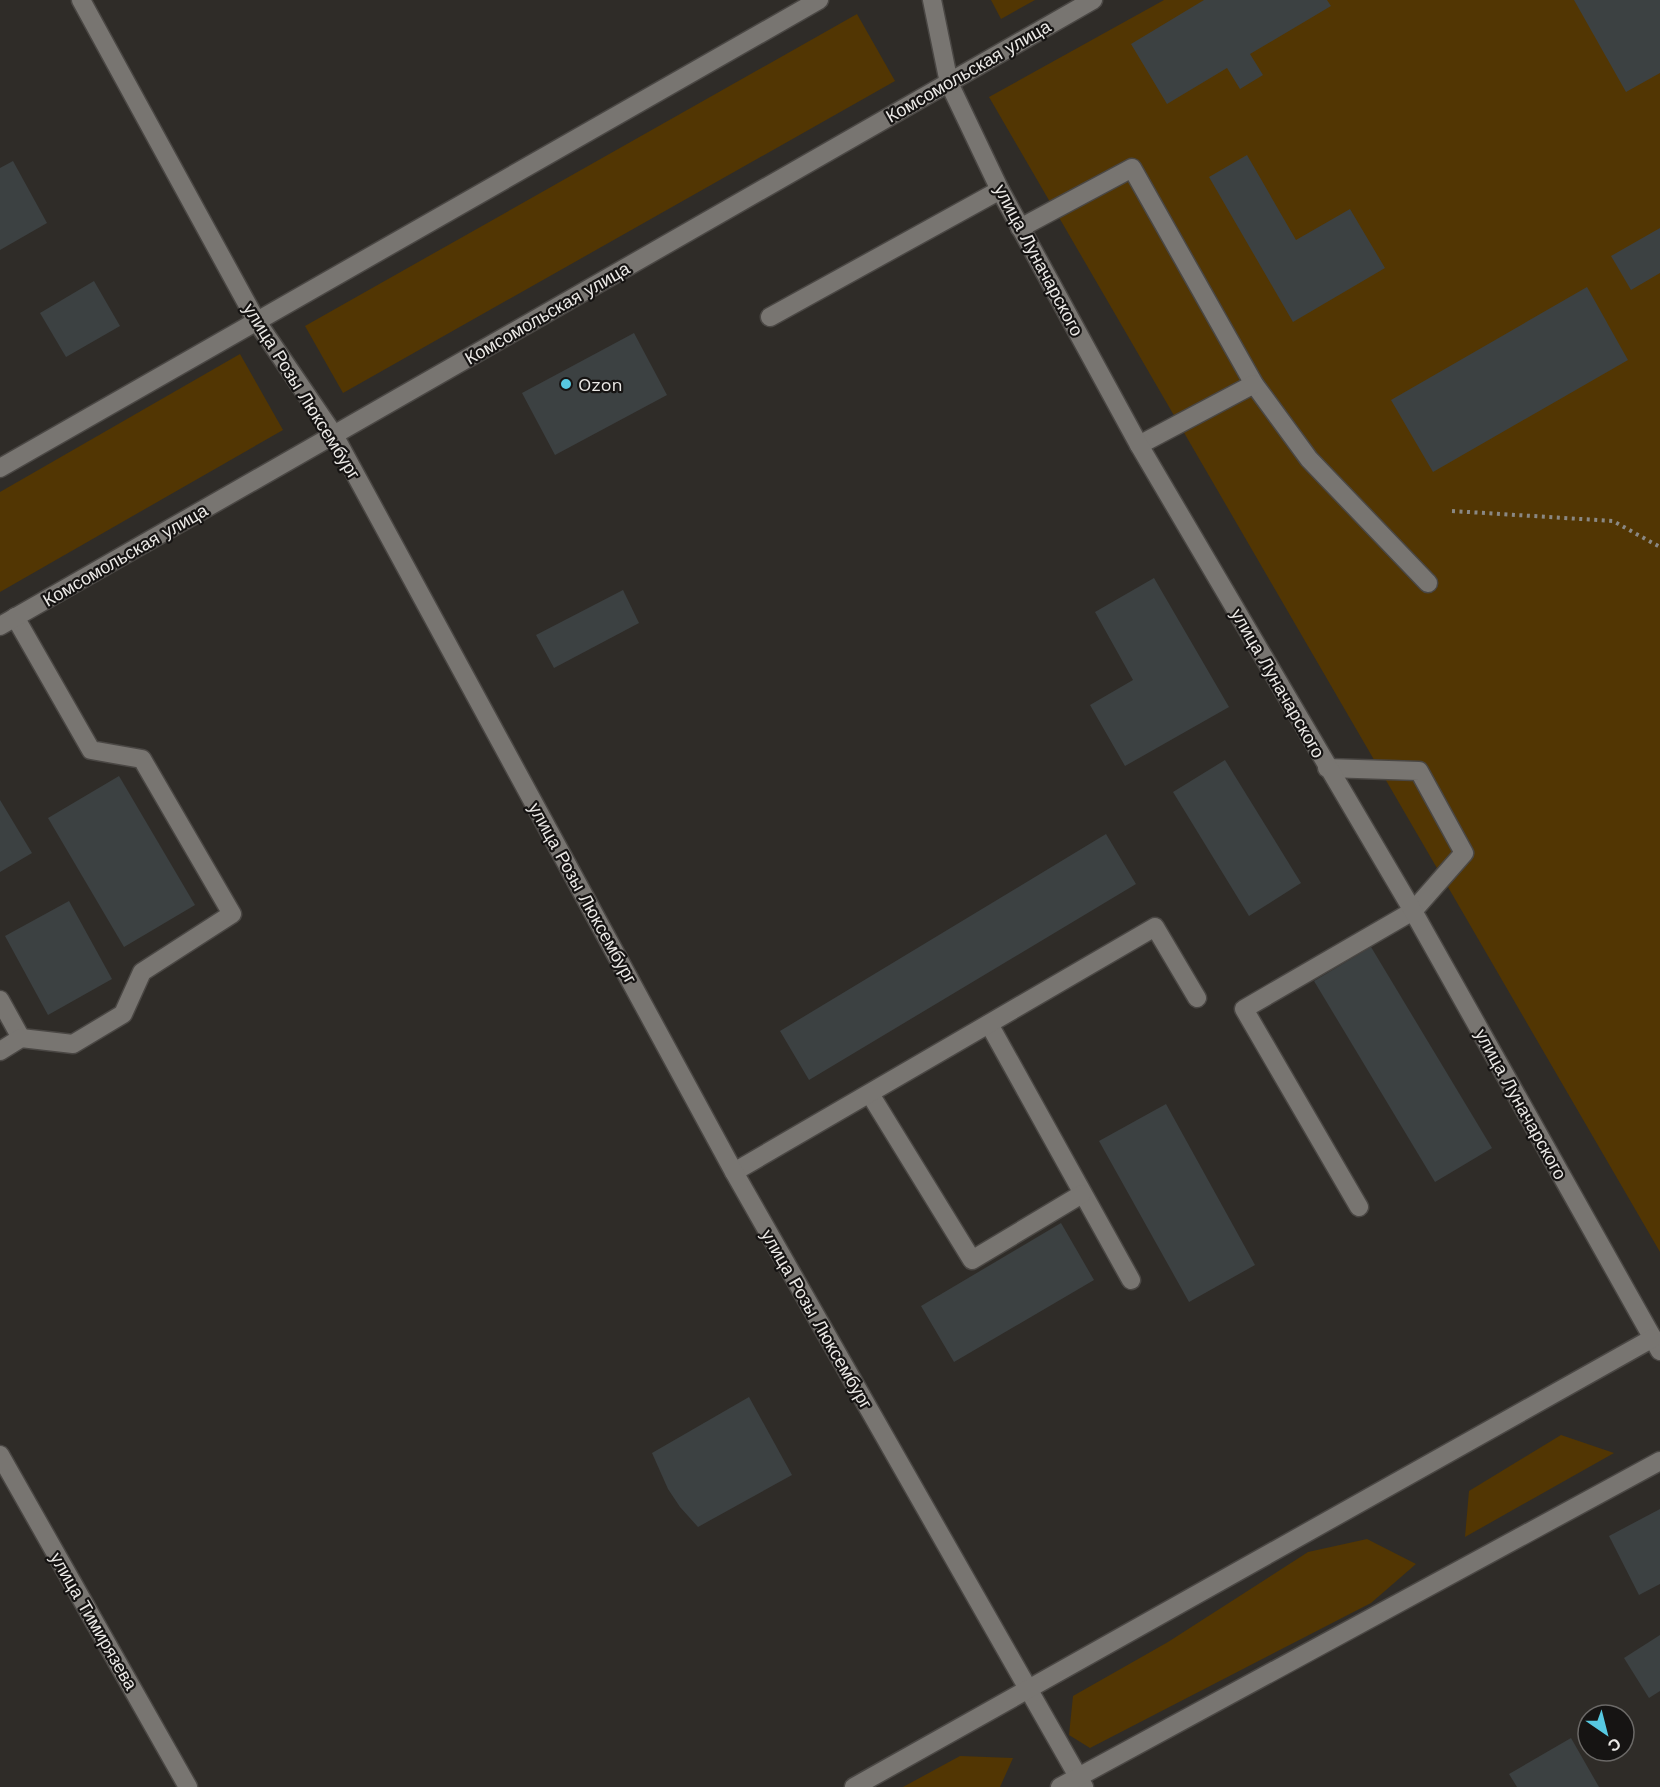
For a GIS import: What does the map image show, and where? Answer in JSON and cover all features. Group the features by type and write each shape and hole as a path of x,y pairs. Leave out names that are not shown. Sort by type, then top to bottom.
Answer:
{"street":[{"name":"улица Розы Люксембург","path":"81,0 257,322 334,435 734,1172 1081,1782"},
{"path":"0,468 819,0"},
{"name":"улица Луначарского","path":"932,0 949,82 1020,228 1139,444 1327,768 1413,911 1656,1345"},
{"name":"Комсомольская улица","path":"8,621 1093,0"},
{"path":"1020,228 1132,168 1254,384 1310,459 1428,583"},
{"path":"770,317 1000,190"},
{"path":"1139,444 1254,384"},
{"path":"0,1051 21,1038 73,1044 123,1014 142,972 232,914 142,759 91,750 8,621"},
{"path":"1327,768 1419,771 1464,853 1413,911 1244,1009 1359,1207"},
{"path":"734,1172 1155,927 1197,998"},
{"path":"0,1000 21,1038"},
{"path":"990,1024 1131,1280"},
{"path":"870,1094 972,1260 1082,1194"},
{"path":"854,1787 1656,1345"},
{"name":"улица Тимирязева","path":"0,1455 188,1787"},
{"path":"1060,1787 1081,1782 1660,1461"}],"path":[{"path":"1452,511 1613,521 1660,547"}],"shaded area":[{"path":"991,0 1035,0 1001,19"},
{"path":"1164,0 1660,0 1660,1252 989,97"},
{"path":"857,14 895,81 343,393 305,326"},
{"path":"240,354 283,430 0,592 0,492"},
{"path":"1561,1435 1614,1453 1465,1537 1469,1491"},
{"path":"1367,1539 1416,1564 1371,1603 1090,1748 1069,1735 1073,1696 1168,1642 1308,1552"},
{"path":"960,1756 1013,1758 1000,1787 903,1787"}],"building":[{"path":"1204,0 1327,0 1331,6 1250,54 1263,75 1240,89 1227,68 1167,104 1131,44"},
{"path":"1574,0 1660,0 1660,73 1626,92"},
{"path":"1247,155 1296,240 1350,209 1385,268 1293,322 1209,177"},
{"path":"13,161 47,223 0,250 0,168"},
{"path":"1660,228 1660,273 1631,290 1611,256"},
{"path":"94,281 120,326 66,357 40,313"},
{"path":"1587,287 1628,360 1433,472 1391,400"},
{"path":"634,333 667,395 555,455 522,393"},
{"path":"1154,578 1229,707 1125,766 1090,705 1133,680 1095,612"},
{"path":"623,590 639,623 554,668 536,635"},
{"path":"1225,760 1301,883 1249,916 1173,792"},
{"path":"119,776 195,905 124,947 48,818"},
{"path":"0,800 32,853 0,872"},
{"path":"1106,834 1136,884 809,1080 780,1031"},
{"path":"69,901 112,979 48,1015 5,936"},
{"path":"1371,947 1492,1148 1435,1182 1314,981"},
{"path":"1166,1104 1255,1265 1189,1302 1099,1141"},
{"path":"1061,1223 1094,1280 954,1362 921,1306"},
{"path":"749,1397 792,1475 698,1527 668,1489 652,1453"},
{"path":"1660,1509 1660,1584 1639,1595 1609,1536"},
{"path":"1660,1635 1660,1691 1649,1698 1624,1658"},
{"path":"1571,1738 1576,1747 1576,1763 1585,1763 1599,1787 1517,1787 1509,1774"}],"place":[{"name":"Ozon","path":"566,384"}]}
